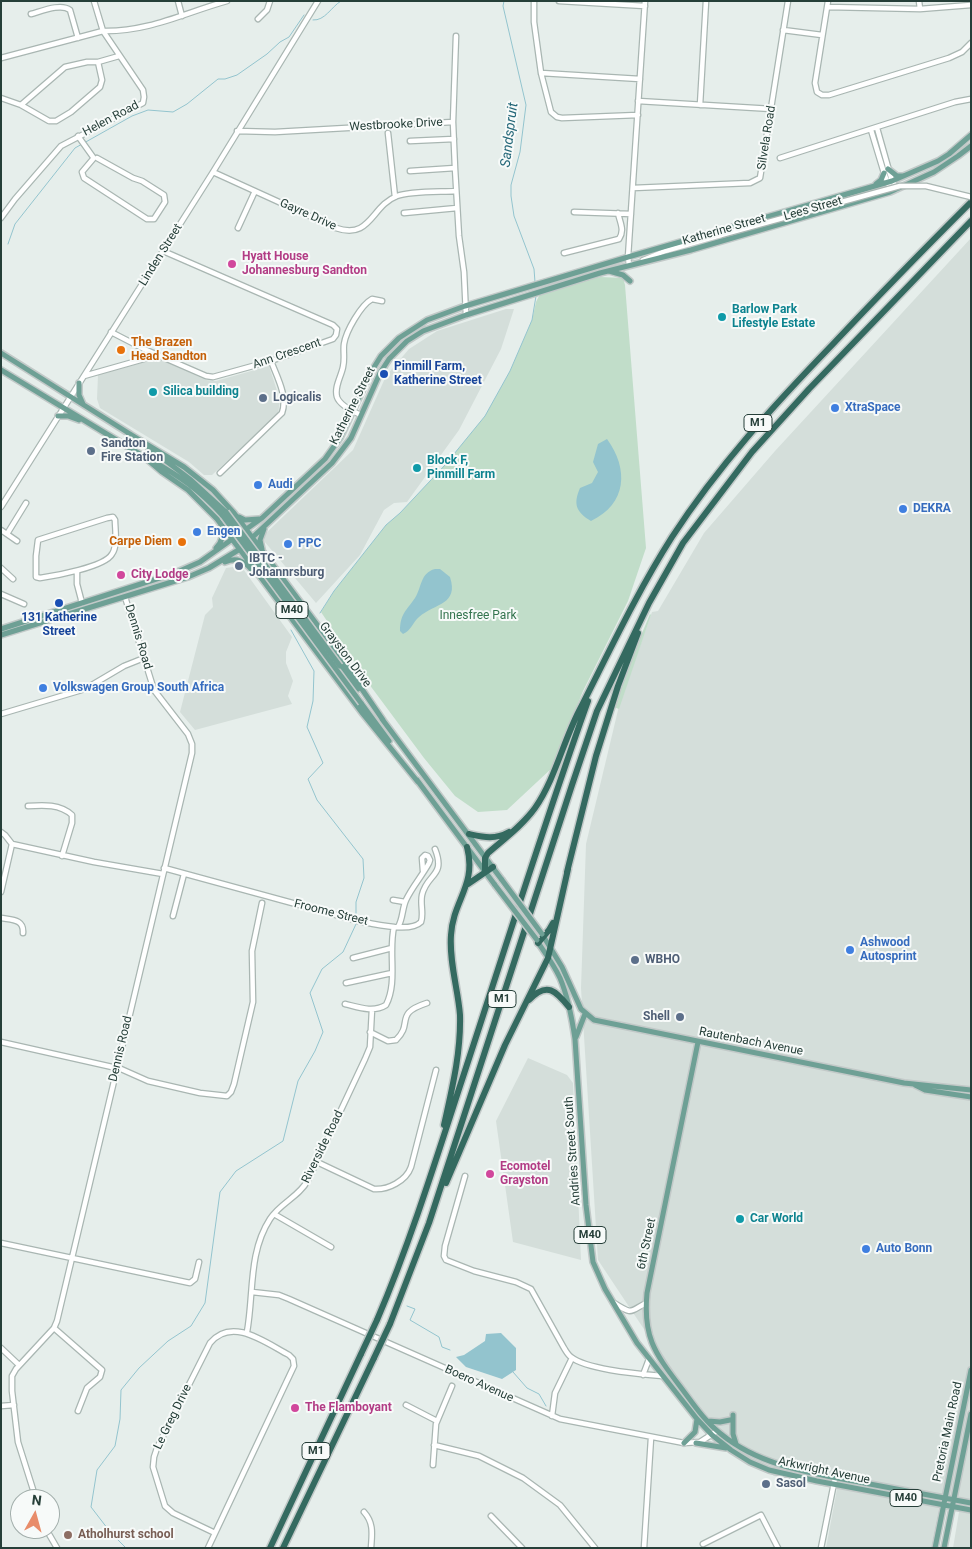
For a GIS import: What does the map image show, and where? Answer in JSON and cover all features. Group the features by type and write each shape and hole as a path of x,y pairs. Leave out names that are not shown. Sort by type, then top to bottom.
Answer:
{"highway":[{"name":"M1","path":"270,1548 399,1268 434,1167 557,786 595,681 637,596 673,536 728,460 776,402 971,202"},
{"name":"M1","path":"283,1548 390,1324 429,1223 597,711 649,604 683,543 752,452 809,388 971,222"},
{"path":"429,1223 524,1005 548,958 589,780 604,729 649,604"},
{"path":"485,872 485,856 521,825 536,808 549,784 578,712 595,681"},
{"path":"469,834 491,838 499,837 515,828 536,808"},
{"path":"434,1167 458,1060 460,1016 452,962 451,934 455,915 468,884 470,862 467,847"},
{"path":"468,884 493,867"},
{"path":"538,941 552,927 568,869"},
{"path":"524,1005 539,991 549,989 558,994 569,1008"}],"main road":[{"name":"Katherine Street","path":"1,629 175,573 207,557 233,540 262,518 330,454 340,438 372,372 391,345 427,320 465,306 628,257 890,182 925,168 949,154 971,134"},
{"name":"Katherine Street","path":"1,635 188,577 209,568 240,549 336,458 351,438 380,373 389,358 423,330 528,295 629,265 708,246 838,209 894,190 934,172 971,146"},
{"path":"866,189 879,182 886,171 897,176 904,176"},
{"path":"609,271 622,275 630,281"},
{"name":"Grayston Drive","path":"1,353 128,433 199,492 223,516 418,782 538,941 559,977 569,1008"},
{"name":"Grayston Drive","path":"1,370 142,455 171,468 207,493 226,512 340,666 469,834 551,947 576,1001 585,1014"},
{"path":"79,383 79,395 84,405"},
{"path":"58,416 75,418 108,434"},
{"path":"128,433 193,473 213,490 234,513 327,638 383,720"},
{"path":"142,455 153,466 188,490 220,522 363,714 418,782"},
{"path":"234,513 245,520 262,518"},
{"path":"207,557 222,540 223,535 220,522"},
{"path":"262,551 260,540 266,526"},
{"path":"209,568 230,560 241,561 250,568 279,601"},
{"name":"Andries Street South","path":"569,1008 575,1039 591,1252 596,1270 633,1337 649,1359 697,1419 715,1433"},
{"path":"575,1039 585,1014"},
{"name":"Rautenbach Avenue","path":"585,1014 594,1020 605,1023 915,1085"},
{"name":"6th Street","path":"698,1042 646,1303 648,1329 655,1350 667,1370 715,1433"},
{"path":"915,1085 926,1084 968,1090 964,1096"},
{"path":"915,1085 925,1090 971,1097"},
{"name":"Pretoria Main Road","path":"934,1548 971,1370"},
{"name":"Pretoria Main Road","path":"944,1548 971,1414"},
{"path":"707,1421 720,1422 731,1418 736,1445"},
{"path":"684,1444 695,1432 697,1419"},
{"name":"Arkwright Avenue","path":"715,1433 770,1462 834,1481 971,1510"},
{"name":"Arkwright Avenue","path":"715,1433 731,1450 750,1462 769,1470 971,1503"},
{"path":"696,1443 714,1445 731,1450"},
{"path":"934,1496 947,1485"},
{"path":"956,1487 964,1502"}],"street":[{"name":"Helen Road","path":"1,218 5,207 61,146 143,103 143,90 103,31 94,1"},
{"path":"178,1 182,16"},
{"path":"1,58 103,31 120,32 138,29 227,1"},
{"path":"258,19 267,10 270,1"},
{"name":"Linden Street","path":"1,507 213,172 318,1"},
{"path":"534,1 534,22 541,73 550,109 554,115 562,118 638,115"},
{"path":"559,1 645,4 629,265"},
{"path":"700,105 706,1"},
{"name":"Silvela Road","path":"633,188 750,183 758,180 763,167 788,1"},
{"path":"919,1 920,9"},
{"path":"971,5 920,9 827,4 816,87 819,94 826,95 949,58 962,52 971,43"},
{"path":"31,14 62,6 68,8 78,38"},
{"path":"783,30 822,35"},
{"path":"453,122 456,36"},
{"path":"21,105 65,67 86,62 98,62 119,56"},
{"path":"1,98 21,105 49,121 59,120 100,87 102,80 98,62"},
{"path":"541,73 640,79"},
{"path":"780,158 955,102 971,99"},
{"path":"638,101 772,109"},
{"name":"Westbrooke Drive","path":"237,131 268,132 453,122 454,168 464,272 466,315"},
{"path":"877,128 886,171"},
{"path":"871,130 894,190"},
{"path":"388,133 395,197 410,194 456,191"},
{"path":"79,138 94,158 142,181 164,195 165,202 154,218 147,219 83,177 83,170 94,158"},
{"path":"410,141 454,139"},
{"path":"410,171 454,168"},
{"name":"Gayre Drive","path":"213,172 346,231 364,227 385,202 395,197"},
{"name":"Lees Street","path":"629,265 665,251 900,186 926,186 971,197"},
{"path":"238,228 255,191"},
{"path":"404,213 457,208"},
{"path":"574,212 631,214"},
{"path":"564,253 619,239 622,227 618,214"},
{"name":"Ann Crescent","path":"111,332 144,349 212,377 271,361 333,338 336,335 336,328 163,251"},
{"path":"362,413 344,405 338,400 337,392 343,367 345,339 356,316 367,302 372,299 382,301"},
{"path":"144,349 145,359"},
{"path":"84,376 158,355"},
{"path":"220,473 282,413 284,402 282,392 271,361"},
{"path":"7,534 26,503"},
{"path":"108,518 115,518 115,544 112,556 77,572 38,578 35,569 38,540 108,518"},
{"path":"1,530 17,541"},
{"path":"1,568 14,579"},
{"path":"77,572 77,584 82,603"},
{"path":"1,594 24,604"},
{"name":"Dennis Road","path":"33,1489 20,1452 12,1376 19,1365 54,1328 192,748 188,734 155,692 125,597"},
{"path":"1,714 90,687 124,666 144,658"},
{"path":"28,806 49,805 66,810 72,815 72,823 62,856"},
{"path":"1,832 12,844 1,892"},
{"name":"Froome Street","path":"12,844 62,856 184,874 362,922 396,927 412,927 421,922 423,892 439,865 435,849"},
{"path":"345,1004 372,1009 383,1007 387,1004 392,973 392,948 396,927 401,923 405,902 423,871"},
{"path":"173,916 184,874"},
{"path":"393,900 405,902"},
{"path":"1,1042 116,1068 148,1081 222,1097 229,1095 233,1088 252,1006 252,950 262,903"},
{"path":"1,918 20,922 23,926 23,933"},
{"path":"353,958 392,948"},
{"path":"346,983 392,973"},
{"path":"370,1032 388,1041 396,1040 402,1033 409,1011 427,1003"},
{"name":"Riverside Road","path":"247,1332 256,1249 260,1238 274,1214 303,1189 370,1047 372,1009"},
{"path":"316,1162 374,1189 381,1189 403,1179 411,1167 436,1070"},
{"path":"465,1176 446,1241 444,1258 454,1264 516,1282 531,1289 559,1340 572,1358 586,1364 643,1375 662,1376"},
{"path":"274,1214 331,1247"},
{"path":"1,1243 152,1276 192,1282 195,1279 199,1262"},
{"name":"Boero Avenue","path":"252,1292 279,1295 289,1299 552,1416 579,1424 684,1444 696,1443 715,1433"},
{"path":"613,1302 632,1312 646,1303"},
{"path":"54,1328 102,1370 100,1377 87,1388 78,1411"},
{"name":"Le Greg Drive","path":"215,1533 173,1513 165,1506 154,1472 153,1459 210,1343 216,1337 224,1334 241,1331 247,1332"},
{"path":"208,1548 294,1366 293,1359 289,1355 247,1332"},
{"path":"1,1348 19,1365"},
{"path":"552,1416 555,1393 572,1358"},
{"path":"643,1375 649,1359"},
{"path":"433,1465 437,1421 452,1386"},
{"path":"1,1406 14,1405"},
{"path":"406,1405 437,1421"},
{"path":"644,1548 651,1438"},
{"path":"434,1445 480,1456 522,1478 560,1505 595,1548"},
{"path":"820,1548 834,1481"},
{"path":"364,1512 372,1523 372,1548"},
{"path":"703,1544 761,1515 778,1548"},
{"path":"491,1516 522,1548"}],"shaded area":[{"path":"971,238 971,1548 953,1548 959,1512 939,1508 931,1548 826,1548 837,1489 774,1476 717,1439 598,1260 581,988 586,844 619,706 652,612 658,611 704,533 775,451"},
{"path":"506,309 514,309 501,349 459,430 407,502 394,503 384,510 360,555 316,603 264,541 266,533 353,450 386,376 409,349 437,331"},
{"path":"158,358 206,380 216,381 269,366 280,400 278,414 212,475 204,475 189,462 100,408 97,399 98,375"},
{"path":"241,566 292,637 286,652 286,663 293,681 288,696 292,704 195,730 180,712 205,615 213,607 212,598 226,568"},
{"path":"528,1058 567,1075 573,1083 581,1260 513,1242 496,1121"}],"green space":[{"name":"Innesfree Park","path":"600,277 623,278 625,285 646,548 628,601 583,691 552,768 507,810 478,812 455,796 424,758 369,684 321,612 334,591 386,525 400,513 445,465 485,416 510,371 532,320 539,296 546,291"},
{"path":"651,615 619,709 614,707"}],"water":[{"path":"607,439 619,462 621,485 612,505 603,514 591,521 579,511 576,503 580,488 592,483 598,472 593,462 598,444"},
{"path":"435,569 440,569 450,577 451,593 444,602 419,617 408,631 403,634 400,631 402,617 415,598 424,577"},
{"path":"501,1333 516,1348 516,1370 502,1379 466,1367 456,1357 464,1355 485,1341 486,1334"}],"waterway":[{"path":"313,20 324,16 341,1"},
{"name":"Sandspruit","path":"504,1 503,6 526,105 520,152 511,185 511,196 514,216 534,269 535,282"},
{"path":"8,244 15,224 75,148 132,116 148,110 173,112 187,104 218,79 237,75 289,37 304,15"},
{"path":"320,613 334,591 386,525 400,513 445,465 485,416 510,371 532,320 536,296"},
{"path":"291,630 314,671 313,701 307,727 323,763 308,779 317,800 363,859 364,878 356,902 356,918"},
{"path":"126,1548 111,1533 91,1507 97,1470 115,1446 120,1419 121,1390 139,1368 168,1341 191,1326 205,1303 220,1192 236,1171 283,1141 298,1081 315,1051 323,1032 310,993 322,969 343,952 357,922"},
{"path":"407,1306 415,1309 410,1320 439,1337 442,1347 450,1350"},
{"path":"513,1372 527,1388 539,1394 546,1406"}],"place":[{"name":"Hyatt House Johannesburg Sandton","path":"232,264"},
{"name":"Barlow Park Lifestyle Estate","path":"722,317"},
{"name":"The Brazen Head Sandton","path":"121,350"},
{"name":"Pinmill Farm, Katherine Street","path":"384,374"},
{"name":"Silica building","path":"153,392"},
{"name":"Logicalis","path":"263,398"},
{"name":"XtraSpace","path":"835,408"},
{"name":"Sandton Fire Station","path":"91,451"},
{"name":"Block F, Pinmill Farm","path":"417,468"},
{"name":"Audi","path":"258,485"},
{"name":"DEKRA","path":"903,509"},
{"name":"Engen","path":"197,532"},
{"name":"Carpe Diem","path":"182,542"},
{"name":"PPC","path":"288,544"},
{"name":"IBTC - Johannrsburg","path":"239,566"},
{"name":"City Lodge","path":"121,575"},
{"name":"131 Katherine Street","path":"59,603"},
{"name":"Volkswagen Group South Africa","path":"43,688"},
{"name":"Ashwood Autosprint","path":"850,950"},
{"name":"WBHO","path":"635,960"},
{"name":"Shell","path":"680,1017"},
{"name":"Ecomotel Grayston","path":"490,1174"},
{"name":"Car World","path":"740,1219"},
{"name":"Auto Bonn","path":"866,1249"},
{"name":"The Flamboyant","path":"295,1408"},
{"name":"Sasol","path":"766,1484"},
{"name":"Atholhurst school","path":"68,1535"}]}
